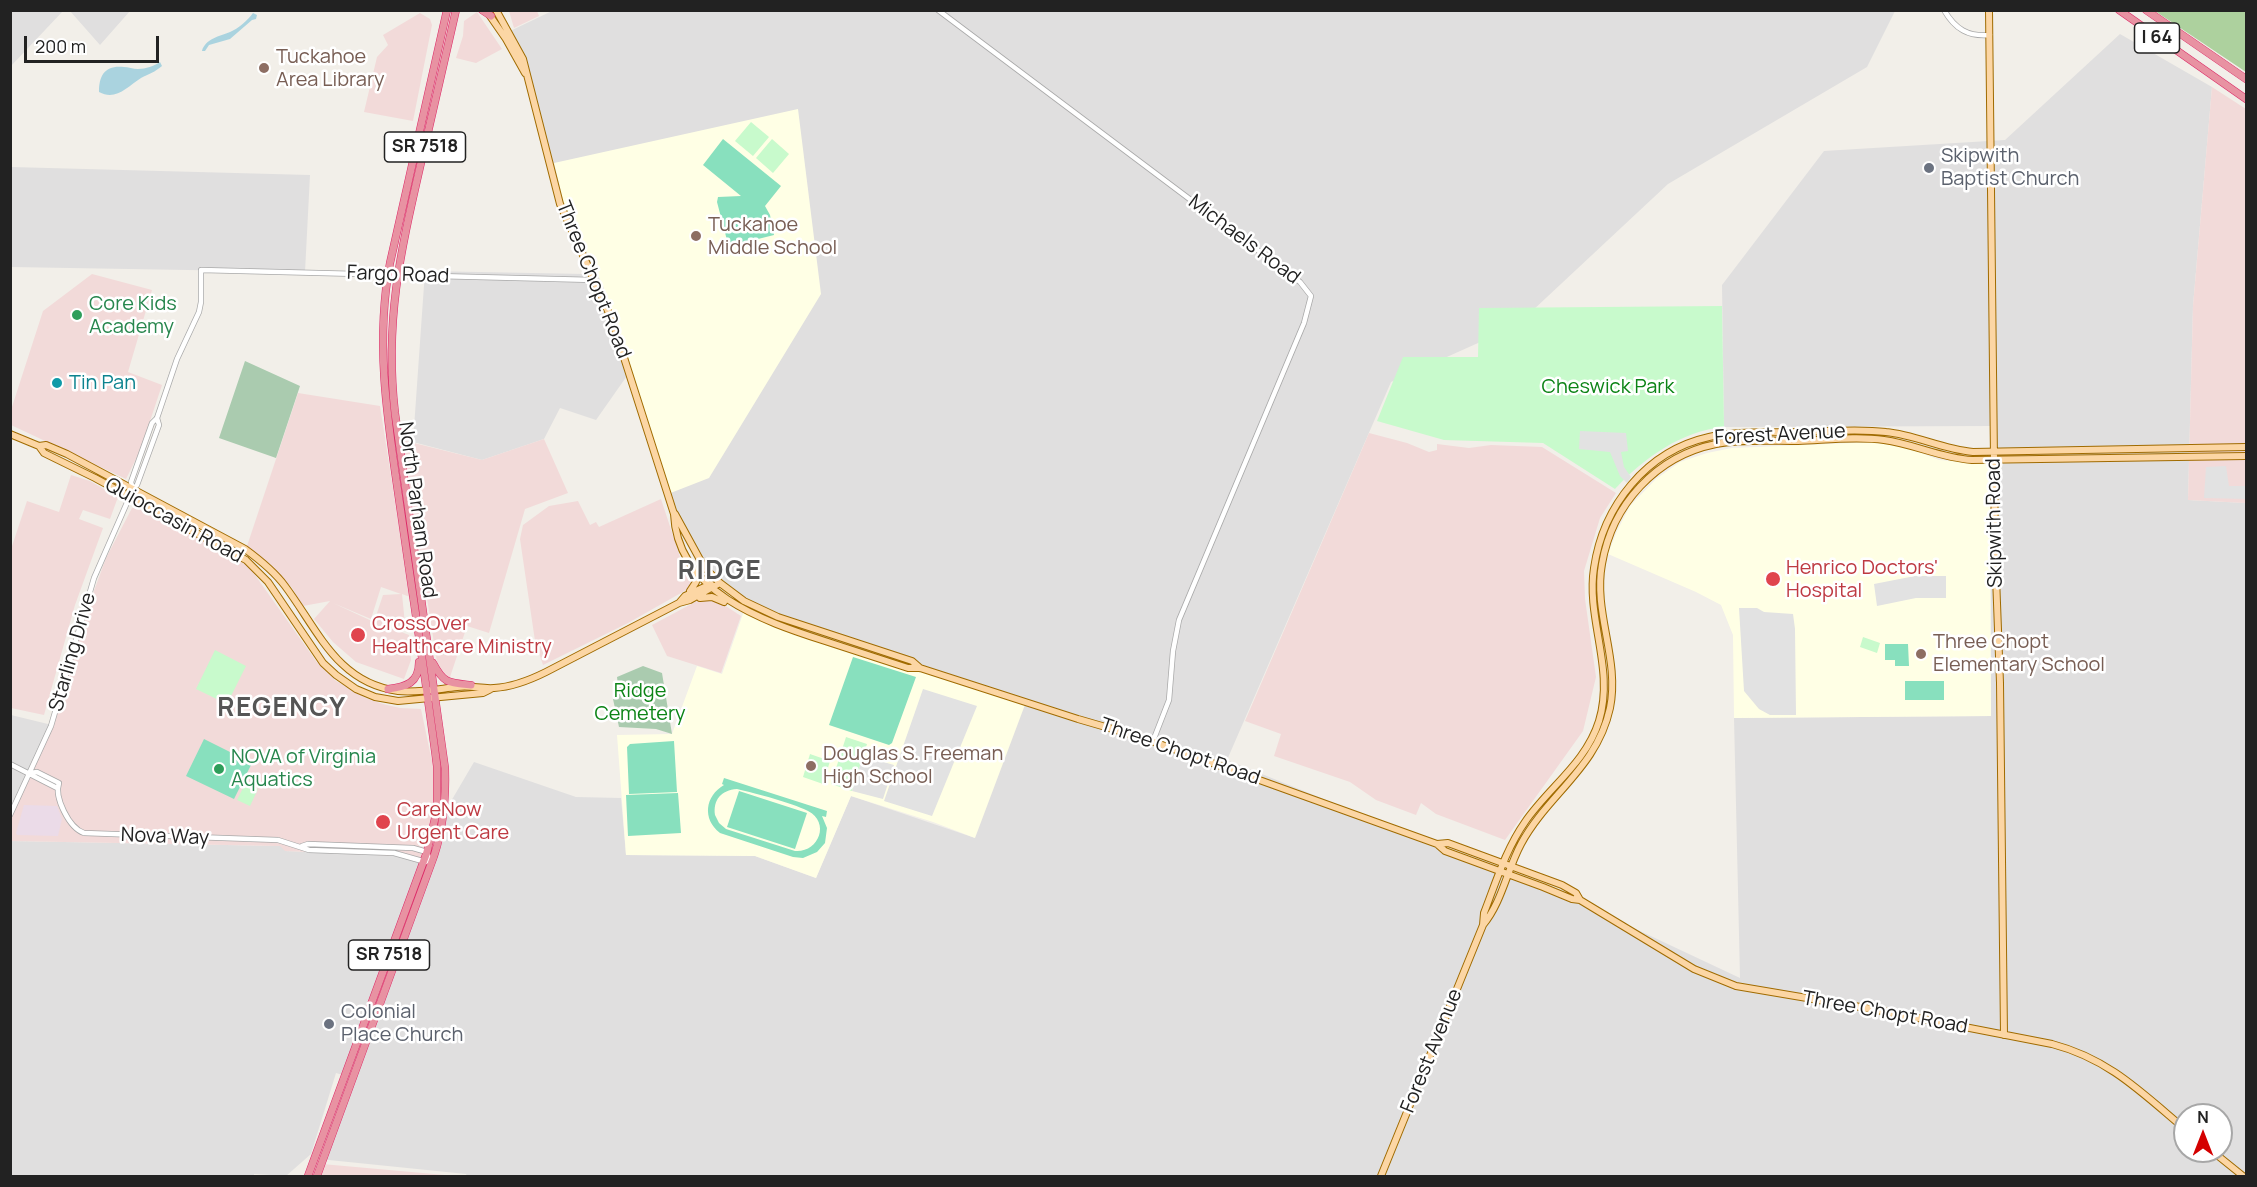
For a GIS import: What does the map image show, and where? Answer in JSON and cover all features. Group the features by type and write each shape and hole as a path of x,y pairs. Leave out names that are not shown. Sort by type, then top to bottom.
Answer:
{"highway":[{"name":"North Parham Road","path":"308,1176 444,821 446,795 440,730 432,699 426,690 384,386 383,328 447,10"},
{"name":"North Parham Road","path":"317,1176 427,863 438,793 432,729 432,699 435,690 392,386 392,275 456,10"},
{"path":"447,47 462,10"},
{"name":"I 64","path":"2119,10 2247,99"},
{"name":"I 64","path":"2146,10 2247,79"},
{"path":"388,689 406,686 414,680 419,667 420,644"},
{"path":"430,659 446,681 471,685"}],"main road":[{"name":"Skipwith Road","path":"1989,10 2004,1035"},
{"name":"Three Chopt Road","path":"489,12 528,79 561,204 617,333 674,514 677,537 692,564 711,586 739,608 780,627 1153,741 1437,844 1445,851 1572,900 1580,900"},
{"name":"Forest Avenue","path":"1483,926 1484,913 1504,863 1523,825 1570,772 1596,731 1603,707 1604,663 1593,598 1595,559 1603,531 1614,507 1628,487 1653,463 1688,444 1709,437 1731,434 1879,431 1905,435 1947,449 1994,452 2247,447"},
{"name":"Quioccasin Road","path":"10,434 39,446 46,445 245,549 264,563 285,586 340,663 367,682 388,689 404,691 471,685 491,688 512,685 538,676 689,598"},
{"name":"Forest Avenue","path":"1381,1176 1483,926 1491,915 1511,866 1532,826 1585,765 1602,733 1610,709 1612,679 1611,659 1601,604 1602,563 1612,529 1621,511 1652,474 1687,453 1731,442 1875,439 1905,444 1958,459 1994,460 2247,456"},
{"name":"Quioccasin Road","path":"39,446 44,453 234,552 257,569 323,663 345,682 384,699 405,701 483,693 491,688"},
{"name":"Three Chopt Road","path":"674,514 699,559 720,583 739,598 770,614 912,661 920,668"},
{"path":"689,598 696,582 692,564"},
{"path":"689,598 720,583"},
{"path":"689,598 712,597 739,608"},
{"name":"Three Chopt Road","path":"1437,844 1448,843 1562,885 1576,893 1580,900 1694,969 1736,986 1872,1009 2068,1049 2096,1060 2122,1077 2173,1119"},
{"path":"2227,1163 2243,1176"}],"street":[{"name":"Michaels Road","path":"938,10 1300,282 1311,296 1307,317 1179,621 1175,638 1169,700 1153,741"},
{"path":"1944,10 1962,31 1975,35 1990,35"},
{"name":"Fargo Road","path":"201,270 595,280"},
{"name":"Starling Drive","path":"10,815 54,720 94,578 133,489 131,482 152,423 157,418 177,359 199,312 201,270"},
{"name":"Nova Way","path":"10,764 31,773 37,772 58,785 70,824 76,830 84,833 278,840 301,847"},
{"path":"301,847 308,844 408,847 427,852"},
{"path":"301,847 309,850 394,853 427,863"}],"shaded area":[{"path":"554,10 1895,11 1867,67 1668,184 1516,326 1391,382 1227,760 1572,899 1740,978 1734,718 1991,716 1990,426 1724,427 1722,285 1824,151 2005,140 2120,34 2212,87 2193,306 2188,500 2246,503 2246,1176 467,1176 466,1174 319,1159 434,845 440,820 474,762 576,797 621,798 626,855 755,856 816,878 851,796 975,838 775,622 745,608 746,602 728,590 697,563 678,529 629,373 596,420 560,408 544,439 482,460 413,442 425,271 585,274 528,79 506,33"},
{"path":"10,11 63,11 11,66"},
{"path":"70,11 130,11 100,45"},
{"path":"509,11 537,11 539,16 514,28"},
{"path":"477,12 502,49 476,63 456,58 463,36 464,21"},
{"path":"420,13 430,19 432,25 413,121 364,112 377,57 388,45 383,35"},
{"path":"2212,87 2246,109 2246,503 2188,500 2193,306"},
{"name":"Tuckahoe Middle School","path":"798,109 821,294 709,478 668,494 603,286 564,204 554,163"},
{"path":"11,167 310,175 305,272 11,267"},
{"path":"92,274 152,290 128,372 162,385 140,451 126,479 11,425 11,410 43,311"},
{"path":"298,393 380,406 410,597 402,594 405,624 391,628 409,635 411,660 404,679 356,662 333,642 314,619 330,601 303,606 292,588 270,564 247,546","holes":["381,587 401,594 383,595 374,622 333,603 371,619"]},
{"path":"1580,431 1626,433 1628,451 1621,452 1624,467 1631,477 1627,483 1620,476 1610,452 1579,449"},
{"path":"1369,433 1407,443 1429,452 1437,450 1437,444 1469,448 1491,445 1542,447 1616,493 1600,518 1584,571 1585,599 1596,677 1583,731 1505,840 1436,814 1421,803 1416,815 1376,800 1350,782 1274,756 1281,734 1245,721"},
{"path":"544,439 568,493 525,509 489,633 467,626 449,680 437,662 402,440 482,460"},
{"name":"Henrico Doctors' Hospital","path":"1876,442 1906,447 1939,460 1990,464 1991,716 1734,718 1733,635 1721,605 1608,554 1617,531 1630,506 1656,479 1680,462 1732,448"},
{"path":"2226,466 2229,486 2246,486 2246,499 2204,498 2206,467"},
{"path":"71,475 90,481 118,497 110,519 83,510 79,519 103,528 75,605 44,715 11,708 11,549 27,501 59,512"},
{"path":"661,499 680,557 694,581 688,589 628,623 543,665 535,641 520,539 523,525 549,506 578,501 590,525 596,522 599,527"},
{"path":"139,507 233,556 250,568 316,661 336,681 366,698 383,704 421,709 431,757 437,768 438,793 422,864 399,856 285,851 280,846 11,841 10,815 42,749 79,632 106,558 132,508"},
{"path":"1915,576 1946,576 1946,598 1916,598 1877,606 1874,584"},
{"path":"699,600 718,601 741,616 721,673 667,656 652,625"},
{"name":"Douglas S. Freeman High School","path":"745,608 775,622 1026,702 975,838 851,796 816,878 755,856 626,855 617,735 672,734 697,666 722,674"},
{"path":"1739,608 1757,608 1764,612 1793,614 1796,715 1770,715 1759,709 1744,691"},
{"path":"923,689 977,706 932,816 884,801"},
{"path":"11,715 52,725 11,815"},
{"path":"863,756 894,765 883,799 852,791"},
{"path":"24,805 57,806 62,819 58,836 17,835"},
{"path":"10,841 281,846 286,851 399,856 422,864 346,1076 336,1073 311,1154 286,1176 254,1174 254,1176 11,1176"},
{"path":"322,1164 456,1176 317,1176"}],"green space":[{"path":"2155,11 2246,11 2246,72"},
{"path":"751,122 769,137 753,156 735,141"},
{"path":"723,139 781,186 765,206 770,215 774,235 734,245 728,244 717,202 718,197 741,196 703,165"},
{"path":"772,139 789,154 773,173 756,158"},
{"name":"Cheswick Park","path":"1722,306 1724,427 1678,440 1638,467 1615,489 1543,443 1444,440 1377,421 1403,357 1478,357 1479,308"},
{"path":"245,361 300,386 276,458 219,438"},
{"path":"1863,637 1880,643 1877,653 1860,647"},
{"path":"1885,644 1908,644 1909,666 1895,666 1895,660 1885,660"},
{"path":"215,650 246,666 227,704 196,689"},
{"path":"853,657 916,677 892,743 889,745 829,725"},
{"name":"Ridge Cemetery","path":"643,666 662,673 672,734 656,729 619,727 613,699 618,685 617,677"},
{"path":"1905,681 1944,681 1944,700 1905,700"},
{"path":"846,737 867,744 852,791 831,784"},
{"name":"NOVA of Virginia Aquatics","path":"204,739 252,763 234,799 186,776"},
{"path":"674,741 677,792 629,794 627,747 630,744"},
{"path":"810,754 830,761 823,784 803,777"},
{"path":"724,778 827,811 826,817 822,816 827,828 825,843 817,852 803,858 793,857 720,833 710,821 708,808 713,795 724,785 722,784","holes":["737,789 783,801 808,811 819,823 819,836 810,847 795,851 726,829 715,815 715,805 722,794"]},
{"path":"245,784 258,789 250,806 237,800"},
{"path":"739,791 807,813 795,849 727,827"},
{"path":"678,793 681,833 628,836 626,795"}],"water":[{"path":"253,13 257,15 256,19 230,39 209,45 205,51 202,51 210,41 236,29"},
{"path":"160,62 162,66 121,92 111,95 99,92 104,72 112,68 144,68"}],"place":[{"name":"Tuckahoe Area Library","path":"264,68"},
{"name":"Skipwith Baptist Church","path":"1929,168"},
{"name":"Tuckahoe Middle School","path":"696,236"},
{"name":"Core Kids Academy","path":"77,315"},
{"name":"Tin Pan","path":"57,383"},
{"name":"Henrico Doctors' Hospital","path":"1773,579"},
{"name":"CrossOver Healthcare Ministry","path":"358,635"},
{"name":"Three Chopt Elementary School","path":"1921,654"},
{"name":"Douglas S. Freeman High School","path":"811,766"},
{"name":"NOVA of Virginia Aquatics","path":"219,769"},
{"name":"CareNow Urgent Care","path":"383,822"},
{"name":"Colonial Place Church","path":"329,1024"}],"district":[{"name":"RIDGE","path":"720,572"},
{"name":"REGENCY","path":"282,709"}]}
